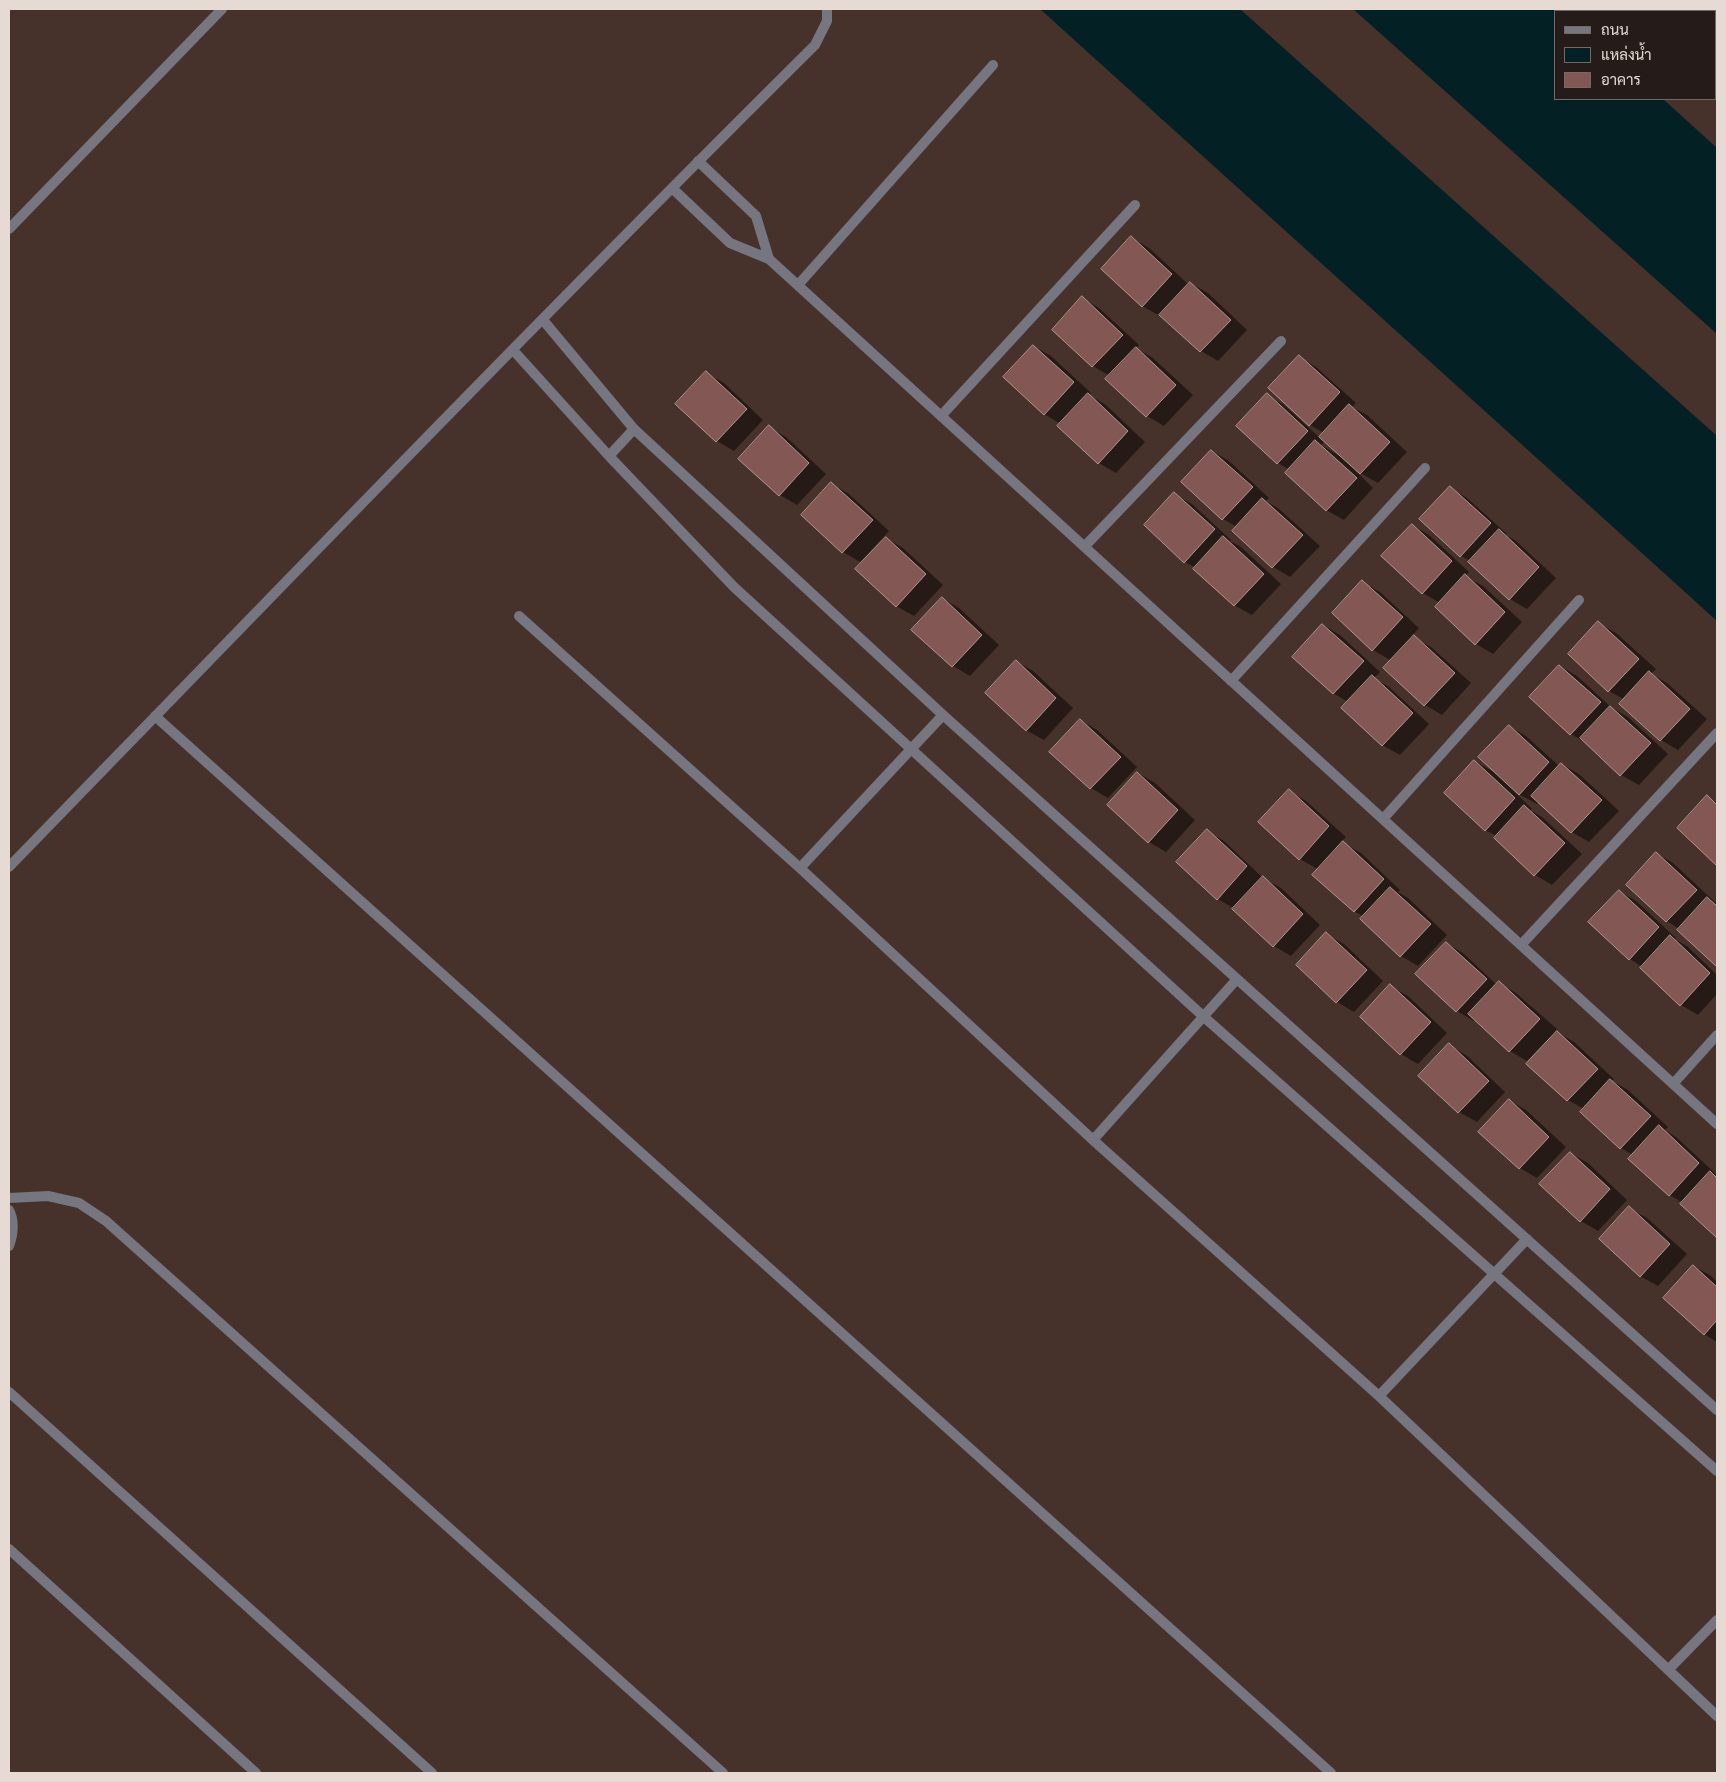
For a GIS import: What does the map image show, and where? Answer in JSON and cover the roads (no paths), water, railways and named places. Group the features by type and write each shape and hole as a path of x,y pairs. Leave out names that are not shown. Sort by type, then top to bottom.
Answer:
{"street":[{"path":"9,229 222,9"},
{"path":"9,867 512,350 698,161 816,45 827,21 827,9"},
{"path":"798,285 993,65"},
{"path":"698,161 756,216 770,258"},
{"path":"672,188 730,243 770,258 1717,1124"},
{"path":"941,416 1135,205"},
{"path":"543,320 634,429 944,715 1717,1410"},
{"path":"1085,546 1281,340"},
{"path":"512,350 609,456 734,587 1204,1017 1717,1471"},
{"path":"609,456 634,429"},
{"path":"1231,681 1425,468"},
{"path":"1383,820 1579,600"},
{"path":"519,616 800,868 1093,1140 1379,1396 1717,1716"},
{"path":"800,868 944,715"},
{"path":"155,716 1331,1773"},
{"path":"1520,945 1717,732"},
{"path":"1093,1140 1237,979"},
{"path":"1673,1084 1717,1036"},
{"path":"9,1198 48,1196 79,1203 106,1220 723,1773"},
{"path":"9,1210 12,1216 13,1236 9,1246"},
{"path":"1379,1396 1526,1239"},
{"path":"9,1392 432,1773"},
{"path":"9,1549 256,1773"},
{"path":"1668,1670 1717,1620"}],"water":[{"path":"1040,9 1240,9 1717,436 1717,621"},
{"path":"1353,9 1564,10 1554,10 1554,100 1664,100 1717,148 1717,334"}]}
